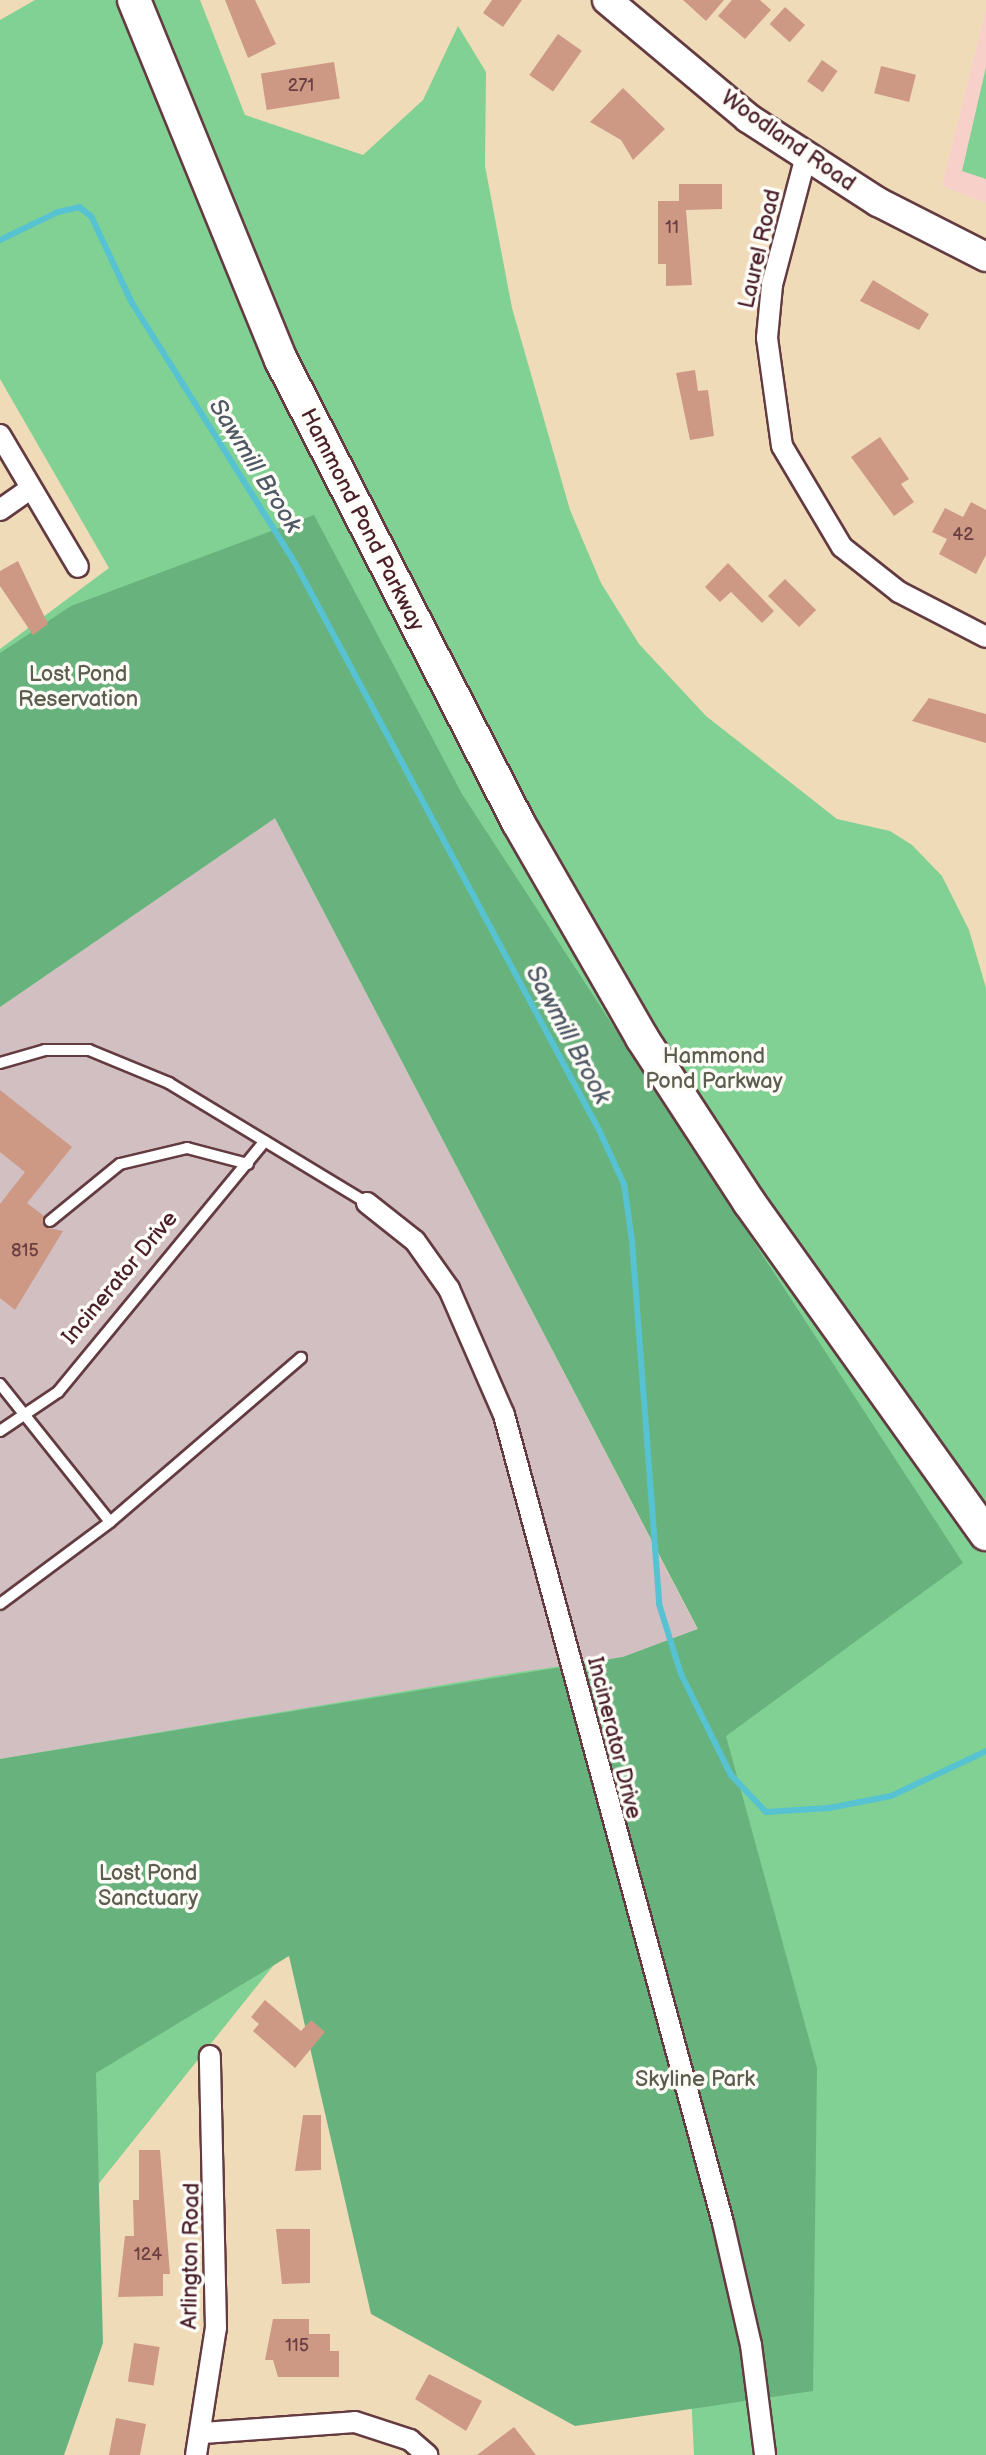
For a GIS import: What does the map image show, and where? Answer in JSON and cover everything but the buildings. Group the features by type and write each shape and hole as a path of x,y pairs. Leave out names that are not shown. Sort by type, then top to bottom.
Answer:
{"main road":[{"name":"Hammond Pond Parkway","path":"134,0 281,360 518,822 642,1038 749,1202 986,1534"}],"street":[{"name":"Woodland Road","path":"607,0 806,156 986,257"},
{"name":"Laurel Road","path":"806,156 772,285 767,338 782,446 842,547 899,592 986,637"},
{"path":"0,435 78,567"},
{"path":"0,510 30,489"},
{"name":"Incinerator Drive","path":"367,1203 415,1241 449,1289 504,1415 723,2223 764,2448"},
{"name":"Arlington Road","path":"196,2455 203,2433 218,2227 210,2056"},
{"path":"203,2433 355,2422 410,2440 427,2455"}],"lane":[{"name":"Incinerator Drive","path":"0,1063 45,1050 89,1050 169,1083 367,1203"},
{"name":"Incinerator Drive","path":"0,1431 31,1414 58,1392 265,1141"},
{"path":"50,1221 120,1164 187,1148 248,1164"},
{"path":"0,1604 110,1522 301,1358"},
{"path":"0,1384 31,1414 110,1522"}],"shaded area":[{"path":"986,9 986,203 942,186"},
{"path":"275,817 698,1630 623,1657 0,1759 0,1007"}],"green space":[{"name":"Hammond Pond Parkway","path":"35,0 200,0 245,115 363,155 423,100 458,26 486,72 485,166 512,308 570,510 601,583 639,644 706,716 837,819 890,831 912,845 942,876 969,930 986,988 986,2455 694,2455 691,2393 506,1675 0,2307 0,1759 507,1674 623,1657 698,1629 275,818 0,1007 0,649 109,568 0,379 0,20"},
{"path":"986,67 986,179 962,171"},
{"path":"314,515 462,794 963,1563 726,1736 817,2068 813,2391 575,2426 371,2314 289,1956 96,2073 103,2343 64,2455 0,2455 0,1759 623,1657 698,1629 275,818 0,1007 0,653 71,606"}],"waterway":[{"name":"Sawmill Brook","path":"0,240 58,212 79,207 91,216 132,303 295,563 599,1130 624,1184 632,1241 659,1604 681,1674 731,1775 766,1812 829,1808 891,1796 986,1751"}],"park label":[{"name":"Lost Pond Reservation","path":"78,686"},
{"name":"Lost Pond Sanctuary","path":"148,1886"},
{"name":"Skyline Park","path":"695,2080"}]}
